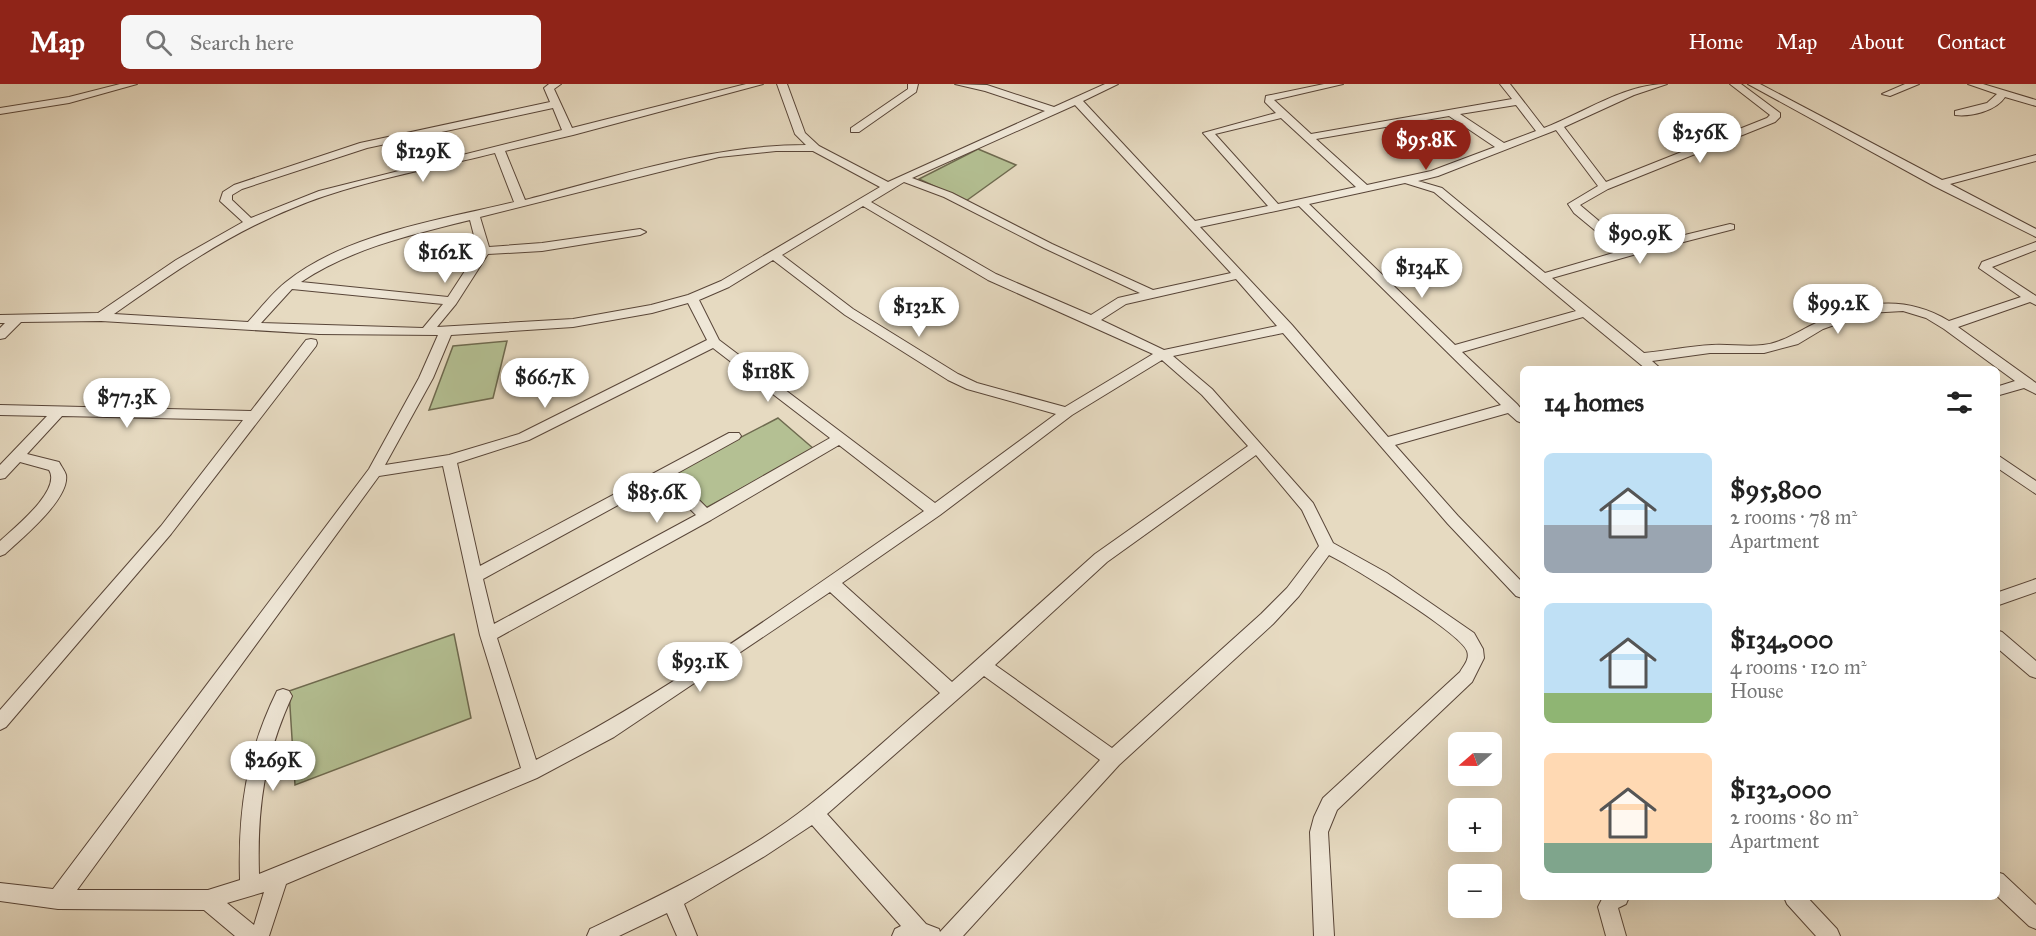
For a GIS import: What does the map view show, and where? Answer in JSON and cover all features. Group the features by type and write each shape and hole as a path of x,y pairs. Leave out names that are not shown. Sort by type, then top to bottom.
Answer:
{"street":[{"path":"0,111 69,100 132,84"},
{"path":"101,317 189,255 249,222 293,203 323,193 758,84"},
{"path":"782,84 800,134 815,148 887,186"},
{"path":"855,130 903,99 913,90 913,84"},
{"path":"961,84 987,88 1053,110"},
{"path":"0,319 101,317 319,330 446,332 573,323 652,309 692,298 725,284 775,256 887,186 1076,100 1093,88 1113,84"},
{"path":"1338,84 1269,98 1283,114 1365,189"},
{"path":"1505,84 1542,132"},
{"path":"1193,225 1434,174 1558,126 1631,93 1662,84"},
{"path":"1629,252 1578,211 1574,204 1604,187 1771,120 1776,115 1735,84"},
{"path":"1753,84 2036,234"},
{"path":"1887,94 1914,84"},
{"path":"1972,84 2036,103"},
{"path":"551,85 556,104 569,133"},
{"path":"1959,113 1989,106 1999,100 2002,93"},
{"path":"2018,98 2036,93"},
{"path":"1076,100 1239,275 1388,442 1454,520 1520,590"},
{"path":"1309,137 1520,101"},
{"path":"249,222 226,201 227,194 238,187 364,145 556,104"},
{"path":"1450,112 1503,147"},
{"path":"1276,208 1208,133 1283,114"},
{"path":"1558,126 1604,187"},
{"path":"776,148 800,134"},
{"path":"252,325 289,285 324,262 373,241 520,202 719,154 776,148 815,148"},
{"path":"499,149 520,202"},
{"path":"1938,184 2036,158"},
{"path":"1434,174 1438,190"},
{"path":"903,178 948,195 1048,246 1151,294"},
{"path":"1406,180 1438,190 1650,366"},
{"path":"862,201 992,277 1092,320 1163,354 1206,392 1308,507 1327,547 1355,560 1382,577 1468,638 1475,648 1477,660 1466,677 1330,804 1323,817 1319,832 1324,936"},
{"path":"1301,202 1520,415"},
{"path":"427,332 452,302 484,251 474,214"},
{"path":"1543,277 1629,252 1730,227"},
{"path":"484,251 542,247 640,232"},
{"path":"2033,299 1985,268 1986,265 2036,246"},
{"path":"775,256 849,312 953,377 972,386 1067,412"},
{"path":"1092,320 1122,302 1239,275"},
{"path":"289,285 452,302"},
{"path":"692,298 714,342 935,512"},
{"path":"1948,326 2033,299"},
{"path":"1641,358 1710,349 1764,349 1793,341 1819,326 1875,307 1914,309 1948,326 2031,387"},
{"path":"1453,350 1585,312"},
{"path":"0,335 18,318"},
{"path":"0,892 58,898 207,900 278,878 531,772 608,732 935,512 1067,412 1163,354 1287,328"},
{"path":"58,898 374,472 426,378 446,332"},
{"path":"374,472 449,460 524,437 714,342"},
{"path":"0,722 166,530 311,343"},
{"path":"2000,391 2031,387"},
{"path":"1388,442 1512,407"},
{"path":"0,410 255,416"},
{"path":"0,474 58,412"},
{"path":"476,576 734,436"},
{"path":"488,635 706,516 841,438"},
{"path":"597,936 672,900 758,850 814,813 983,666 1101,558 1257,447"},
{"path":"0,550 44,506 58,483 59,474 54,466 17,456"},
{"path":"449,460 488,635 531,772"},
{"path":"2000,462 2036,489"},
{"path":"664,474 706,516"},
{"path":"949,936 1113,759 1267,619 1293,592 1327,547"},
{"path":"831,583 952,693"},
{"path":"2000,598 2036,585"},
{"path":"2000,640 2036,671"},
{"path":"983,666 1113,759"},
{"path":"250,886 249,846 256,777 264,739 283,696"},
{"path":"814,813 918,935"},
{"path":"259,936 266,921 278,878"},
{"path":"2000,885 2036,920"},
{"path":"207,900 251,936"},
{"path":"672,900 687,936"},
{"path":"1612,900 1608,907 1616,936"},
{"path":"1797,900 1830,936"}],"green space":[{"path":"978,149 1016,165 966,201 919,179"},
{"path":"507,341 493,398 429,410 453,346"},
{"path":"778,418 814,449 702,510 670,474"},
{"path":"454,634 471,718 295,785 289,691"}]}
